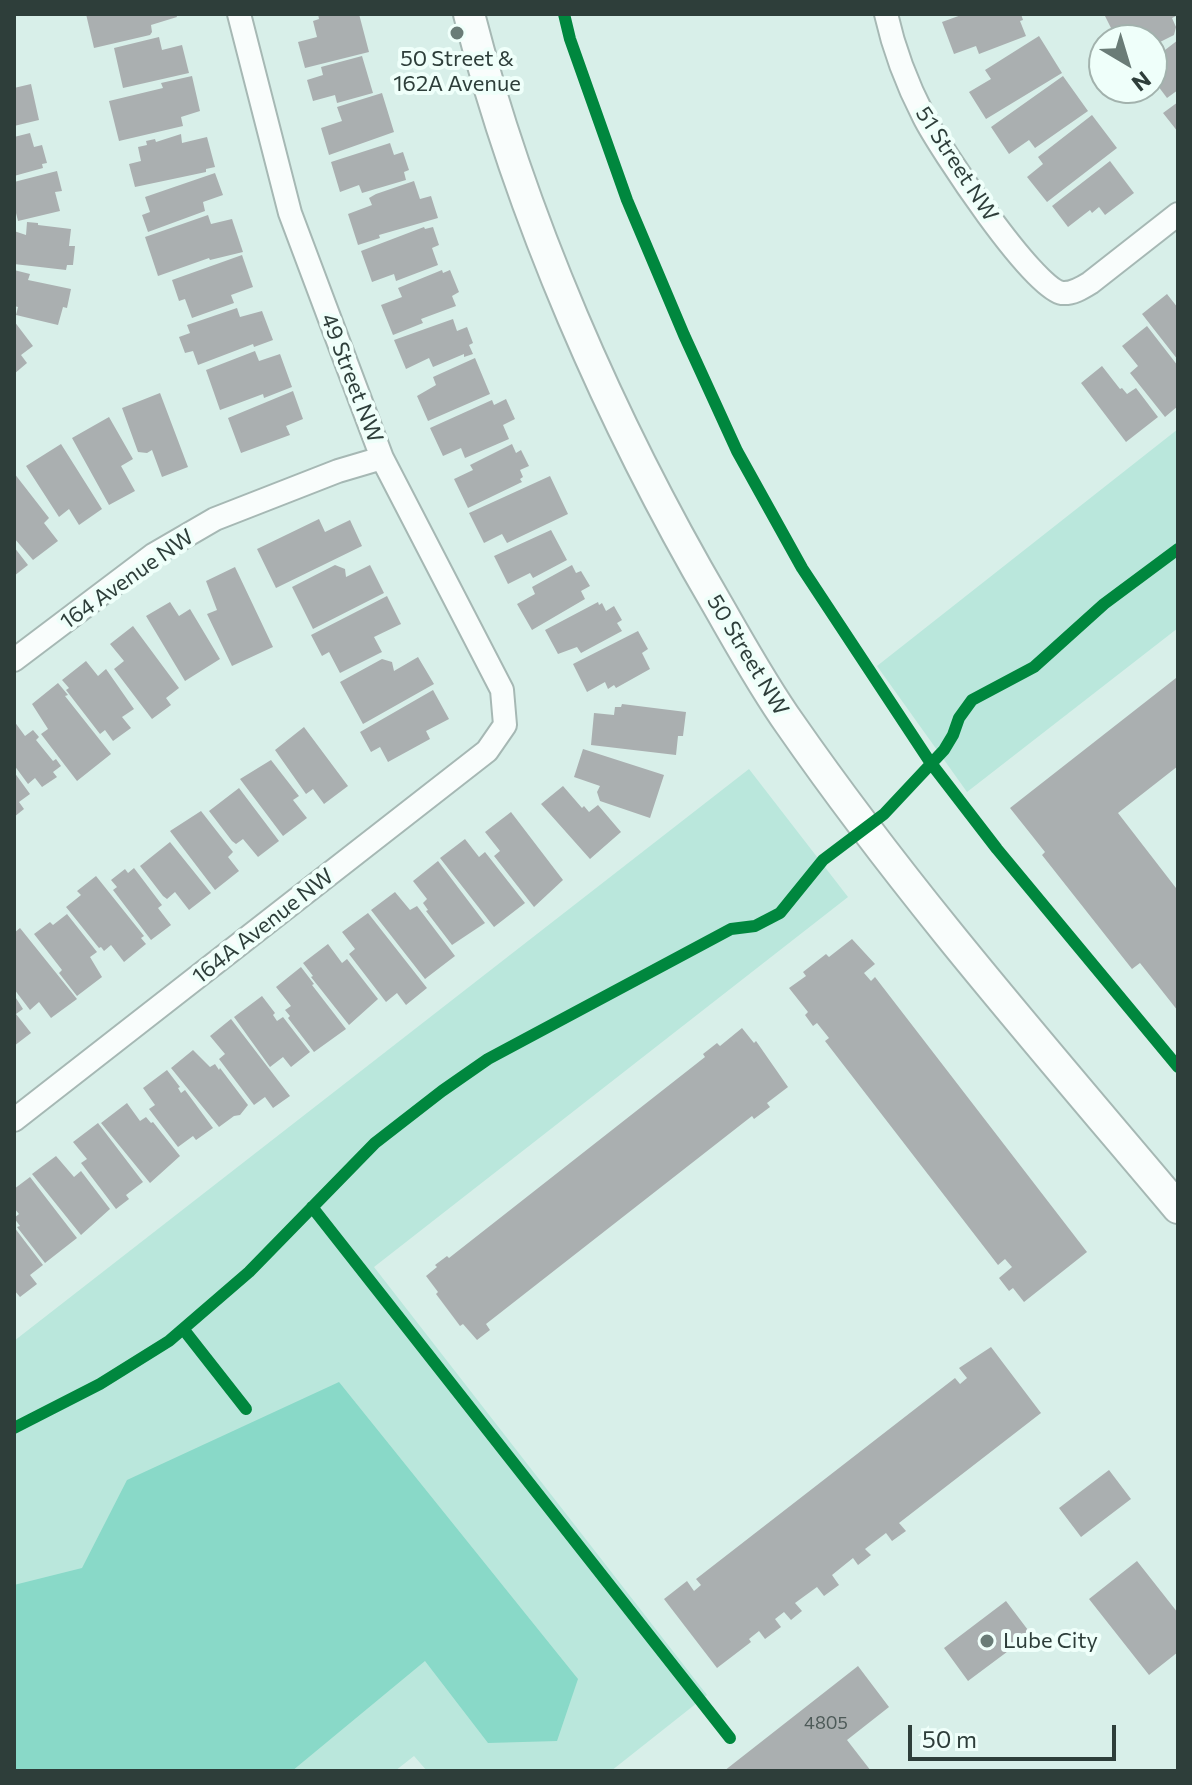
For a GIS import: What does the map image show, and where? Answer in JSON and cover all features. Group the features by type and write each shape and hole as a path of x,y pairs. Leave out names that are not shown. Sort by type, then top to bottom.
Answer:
{"main road":[{"name":"50 Street NW","path":"469,14 507,140 571,312 643,471 729,625 788,721 865,828 996,991 1178,1208"}],"street":[{"name":"49 Street NW","path":"239,14 290,213 382,458 502,690 505,725"},
{"name":"51 Street NW","path":"886,14 894,49 941,147 1027,265 1048,286 1061,293 1076,291 1178,214"},
{"name":"164 Avenue NW","path":"14,660 153,555 215,519 338,471 382,458"},
{"name":"164A Avenue NW","path":"14,1120 487,751 505,725"}],"shaded area":[{"path":"1178,429 1178,628 967,792 877,666"},
{"path":"749,769 848,897 374,1267 707,1695 611,1771 427,1771 414,1756 395,1771 14,1771 14,1341"},
{"path":"339,1382 578,1679 557,1741 488,1743 425,1661 292,1771 14,1771 14,1585 82,1568 127,1480"}],"building":[{"path":"86,14 176,14 177,17 151,25 150,35 94,48"},
{"path":"318,14 359,14 369,52 305,68 298,42 317,37 313,21 319,19"},
{"path":"964,14 1021,14 1023,20 1020,21 1026,36 979,54 976,46 954,54 942,22"},
{"path":"1178,14 1172,18 1176,27 1174,35 1168,38 1168,24 1109,24 1105,16"},
{"path":"1039,36 1062,73 986,119 969,92 991,79 985,70"},
{"path":"159,37 162,50 182,45 189,73 123,88 114,48"},
{"path":"1178,40 1178,90 1168,97 1168,48"},
{"path":"362,56 373,93 337,103 335,95 313,101 307,80 323,75 321,67"},
{"path":"192,76 200,111 181,117 183,126 119,141 109,101 163,88 161,83"},
{"path":"1063,76 1088,111 1035,148 1029,140 1009,154 991,127"},
{"path":"31,84 39,120 14,126 14,88"},
{"path":"382,93 394,132 329,155 321,128 342,121 337,107"},
{"path":"1178,102 1178,132 1163,113"},
{"path":"1092,115 1117,148 1047,202 1027,177 1043,164 1038,157"},
{"path":"30,133 34,147 42,145 47,163 42,164 43,168 14,176 14,137"},
{"path":"181,134 182,143 207,137 215,167 206,169 206,172 135,187 129,164 141,161 138,147 147,145 146,141 155,139 156,142"},
{"path":"390,143 394,155 403,152 409,170 404,172 406,180 362,193 359,185 340,192 331,162"},
{"path":"1110,161 1134,193 1105,215 1099,207 1068,227 1052,206"},
{"path":"57,171 62,191 55,192 60,211 18,221 14,213 14,182"},
{"path":"215,173 223,195 203,202 205,211 148,232 142,215 150,212 145,197"},
{"path":"414,181 420,199 431,196 438,218 379,235 380,238 358,245 348,214 372,205 369,198 376,194"},
{"path":"208,215 211,224 232,219 243,252 209,258 158,276 145,237"},
{"path":"27,222 71,229 69,246 75,246 73,265 67,265 66,270 14,264 14,231 26,235"},
{"path":"424,227 433,227 439,245 432,248 438,265 396,281 394,274 372,282 361,251"},
{"path":"242,255 253,287 231,295 234,303 192,318 185,299 179,301 172,280"},
{"path":"14,270 30,274 28,280 71,289 67,308 63,307 58,325 16,315"},
{"path":"442,270 443,273 450,270 459,292 452,296 456,306 421,319 423,323 393,335 381,305 402,297 398,288"},
{"path":"1167,294 1178,308 1178,360 1142,314"},
{"path":"237,308 240,317 262,311 273,340 254,347 253,344 198,365 193,351 185,353 179,337 190,333 187,325"},
{"path":"453,319 457,331 467,327 473,354 464,357 464,354 433,367 429,358 406,369 394,340"},
{"path":"14,321 33,346 21,355 27,363 14,374"},
{"path":"1147,326 1178,366 1178,406 1165,417 1130,373 1138,366 1122,346"},
{"path":"255,351 259,361 280,354 292,387 220,410 206,370"},
{"path":"475,358 490,394 428,421 417,396 436,385 433,377"},
{"path":"1102,366 1127,394 1136,388 1158,417 1126,442 1081,383"},
{"path":"293,391 303,419 286,426 290,435 241,453 228,418"},
{"path":"160,393 188,467 162,477 152,450 138,452 122,408"},
{"path":"506,399 515,419 503,425 509,439 465,458 461,448 443,456 430,428 492,400 494,405"},
{"path":"109,417 133,459 121,466 135,491 109,505 72,438"},
{"path":"61,444 102,509 79,525 69,509 59,517 26,466"},
{"path":"512,444 516,453 521,450 529,466 520,470 522,482 468,508 454,479 473,470 470,465"},
{"path":"14,473 49,518 44,523 58,541 33,560 14,538"},
{"path":"550,476 568,514 507,543 502,534 484,543 469,513"},
{"path":"319,519 325,532 350,520 362,546 276,588 257,549"},
{"path":"551,530 567,560 533,578 530,573 508,584 494,556"},
{"path":"14,547 28,565 14,576"},
{"path":"335,565 345,569 346,577 370,565 384,593 313,629 292,587"},
{"path":"572,565 576,573 581,571 590,586 581,591 585,599 532,630 517,604 535,594 532,587"},
{"path":"235,567 273,647 232,666 207,614 217,610 206,581"},
{"path":"387,596 401,624 374,637 382,652 340,673 329,652 322,656 311,635"},
{"path":"170,602 179,616 190,609 220,659 185,681 146,616"},
{"path":"598,602 606,611 614,606 622,620 617,623 622,631 581,653 577,647 558,654 545,630"},
{"path":"133,626 179,688 166,698 171,705 152,719 114,669 124,661 110,644"},
{"path":"638,631 648,649 642,653 650,669 616,688 614,685 608,689 605,682 587,692 573,664"},
{"path":"418,657 434,684 363,724 340,682 382,659 392,662 394,671"},
{"path":"86,661 98,676 106,669 134,709 122,717 131,728 113,741 105,730 100,734 66,690 69,688 62,680"},
{"path":"1176,678 1178,766 1118,813 1176,888 1178,886 1178,1011 1140,963 1132,969 1042,855 1045,852 1010,808"},
{"path":"58,683 111,754 77,781 41,734 48,729 32,704"},
{"path":"433,690 449,719 426,731 430,739 388,762 380,747 371,752 360,732"},
{"path":"622,704 686,712 683,736 678,736 676,755 591,745 594,713 614,715 615,707"},
{"path":"14,721 25,736 33,730 39,737 36,740 61,766 53,772 57,777 42,787 35,778 28,784 14,765"},
{"path":"304,727 348,786 324,804 313,789 306,794 275,750"},
{"path":"583,749 664,775 650,818 600,801 597,792 600,786 574,777"},
{"path":"271,760 299,796 293,800 307,818 283,836 240,779"},
{"path":"14,772 30,794 19,802 24,809 14,817"},
{"path":"563,786 589,812 598,805 621,832 590,859 541,804"},
{"path":"239,788 279,841 258,857 243,839 236,844 232,841 209,811"},
{"path":"201,811 233,852 228,857 239,871 215,890 170,831"},
{"path":"511,812 563,880 534,907 494,856 500,851 485,832"},
{"path":"465,839 479,857 485,852 525,903 494,927 440,858"},
{"path":"170,842 211,893 189,910 175,892 167,899 163,896 140,866"},
{"path":"438,861 485,923 452,945 426,911 423,903 427,899 413,881"},
{"path":"134,868 162,905 158,908 171,925 151,940 113,890 117,887 111,880 125,869 128,873"},
{"path":"96,876 144,936 141,938 146,944 124,962 111,945 104,951 99,948 66,907 81,895 77,891"},
{"path":"395,892 410,910 417,906 455,956 425,979 371,910"},
{"path":"368,913 427,988 406,1005 397,993 386,1002 349,954 355,949 342,932"},
{"path":"67,914 97,952 90,957 102,977 77,996 59,973 62,970 34,934"},
{"path":"20,928 77,999 51,1018 39,1002 30,1010 14,989 14,933"},
{"path":"852,939 875,964 864,973 871,981 875,977 1087,1252 1024,1302 1013,1288 1009,1291 999,1278 1012,1267 1005,1259 998,1265 825,1041 829,1038 817,1023 813,1026 805,1015 808,1012 789,988 806,976 803,972 826,954 829,957"},
{"path":"328,944 342,963 347,959 378,999 349,1025 303,963"},
{"path":"301,967 346,1029 314,1052 288,1018 290,1016 285,1010 291,1006 276,987"},
{"path":"14,995 23,1009 16,1014 31,1033 14,1046"},
{"path":"262,996 275,1013 273,1015 277,1021 283,1017 310,1052 291,1067 283,1057 270,1067 234,1017"},
{"path":"231,1019 290,1096 273,1108 265,1097 254,1105 219,1059 225,1054 210,1036"},
{"path":"742,1028 754,1043 756,1041 788,1087 767,1103 770,1107 754,1119 752,1116 486,1324 490,1330 477,1340 463,1324 460,1326 426,1276 437,1267 435,1265 447,1256 449,1258 705,1057 703,1054 717,1043 720,1046"},
{"path":"193,1050 210,1067 215,1064 220,1068 248,1105 240,1115 219,1127 171,1068"},
{"path":"167,1070 181,1093 185,1090 213,1128 196,1140 193,1136 178,1147 149,1109 155,1105 143,1088"},
{"path":"127,1103 140,1121 146,1117 153,1122 180,1156 150,1183 101,1123"},
{"path":"98,1123 143,1182 126,1195 129,1199 116,1209 81,1163 87,1159 73,1142"},
{"path":"56,1156 74,1177 81,1171 110,1209 81,1235 32,1174"},
{"path":"30,1177 77,1238 45,1263 17,1227 20,1226 14,1218 19,1214 14,1208 14,1189"},
{"path":"14,1227 43,1265 30,1275 37,1284 20,1297 14,1290"},
{"path":"991,1347 1041,1413 899,1523 906,1531 892,1541 886,1533 865,1549 871,1555 858,1565 853,1558 832,1575 839,1585 824,1596 817,1587 795,1603 802,1611 791,1620 784,1612 775,1619 781,1627 765,1639 759,1631 749,1639 751,1642 717,1668 664,1599 687,1581 694,1591 701,1585 696,1579 955,1378 960,1384 967,1378 959,1368"},
{"path":"1109,1470 1131,1499 1081,1537 1059,1508"},
{"path":"1137,1561 1178,1613 1178,1652 1149,1675 1089,1599"},
{"name":"Lube City","path":"1006,1601 1031,1634 968,1681 944,1648"},
{"path":"858,1666 889,1707 847,1740 871,1771 724,1771"}],"cycle path":[{"path":"564,14 627,200 684,335 737,451 802,568 930,762 997,849 1178,1067"},
{"path":"14,1428 100,1384 169,1341 249,1272 375,1143 488,1059 731,929 755,926 780,913 823,860 884,814 944,750 959,718 972,700 1034,667 1104,604 1178,549"},
{"path":"312,1207 730,1738"},
{"path":"184,1330 246,1409"}],"place":[{"name":"50 Street & 162A Avenue","path":"457,33"},
{"name":"Lube City","path":"987,1641"}]}
